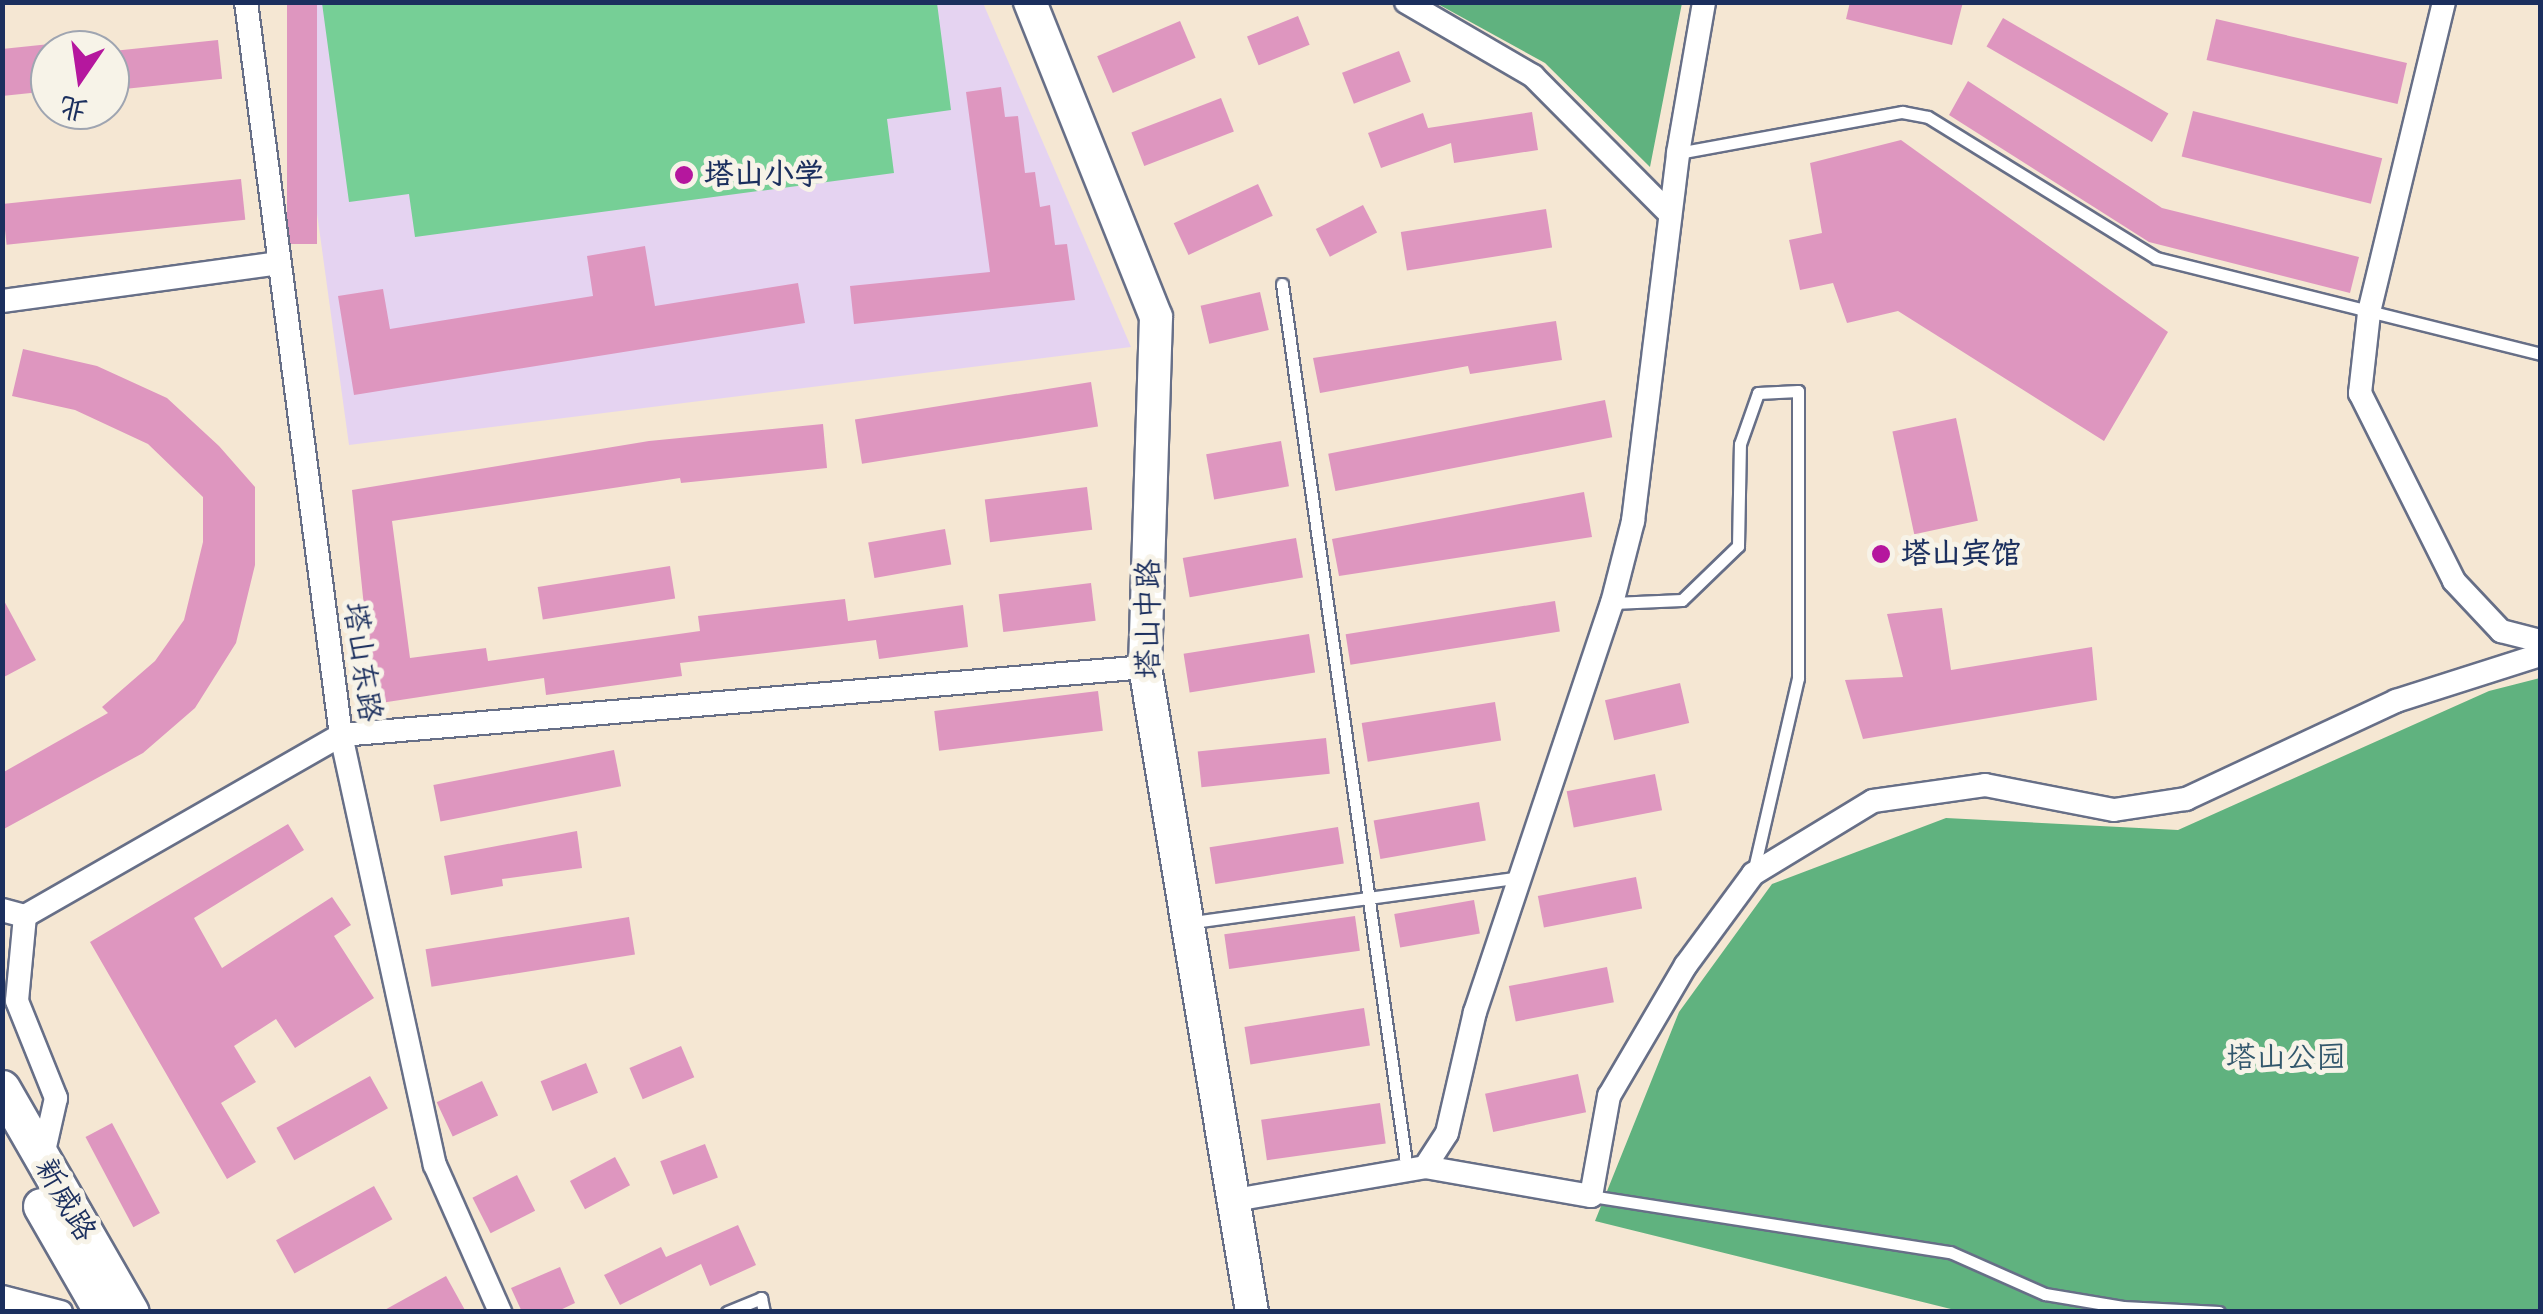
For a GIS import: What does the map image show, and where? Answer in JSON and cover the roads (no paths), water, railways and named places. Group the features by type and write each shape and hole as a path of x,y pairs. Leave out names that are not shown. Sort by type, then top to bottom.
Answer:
{"main road":[{"name":"新威路","path":"2,1088 130,1312"},
{"name":"新威路","path":"2,1135 102,1312"}],"street":[{"name":"塔山东路","path":"246,2 341,736 435,1165 500,1312"},
{"name":"塔山中路","path":"1030,2 1156,317 1146,668 1229,1200 1252,1312"},
{"path":"1406,2 1533,76 1670,214"},
{"path":"1416,1168 1448,1132 1516,878 1612,602 1633,521 1678,153 1704,2"},
{"path":"2444,2 2369,313 2360,394 2454,581 2501,631 2540,641"},
{"path":"2,301 279,263"},
{"path":"1229,1200 1416,1168 1591,1196 1609,1096 1686,965 1753,874 1873,800 1986,786 2114,810 2186,799 2396,700 2540,655"},
{"path":"42,1160 56,1098 17,1001 14,913 341,736 1146,668"},
{"path":"2,1297 61,1312"},
{"path":"2,1306 10,1312"}],"lane":[{"path":"1678,153 1902,112 1928,117 2156,258 2540,354"},
{"path":"1282,284 1366,898 1416,1168"},
{"path":"1612,602 1682,600 1738,546 1740,444 1758,394 1798,391 1798,678 1753,874"},
{"path":"1186,922 1516,878"},
{"path":"1591,1196 1950,1252 2044,1294 2123,1307 2220,1312"},
{"path":"727,1312 761,1298 764,1312"}],"place":[{"name":"塔山小学","path":"684,175"},
{"name":"塔山宾馆","path":"1881,554"}],"park label":[{"name":"塔山公园","path":"2286,1058"}]}
